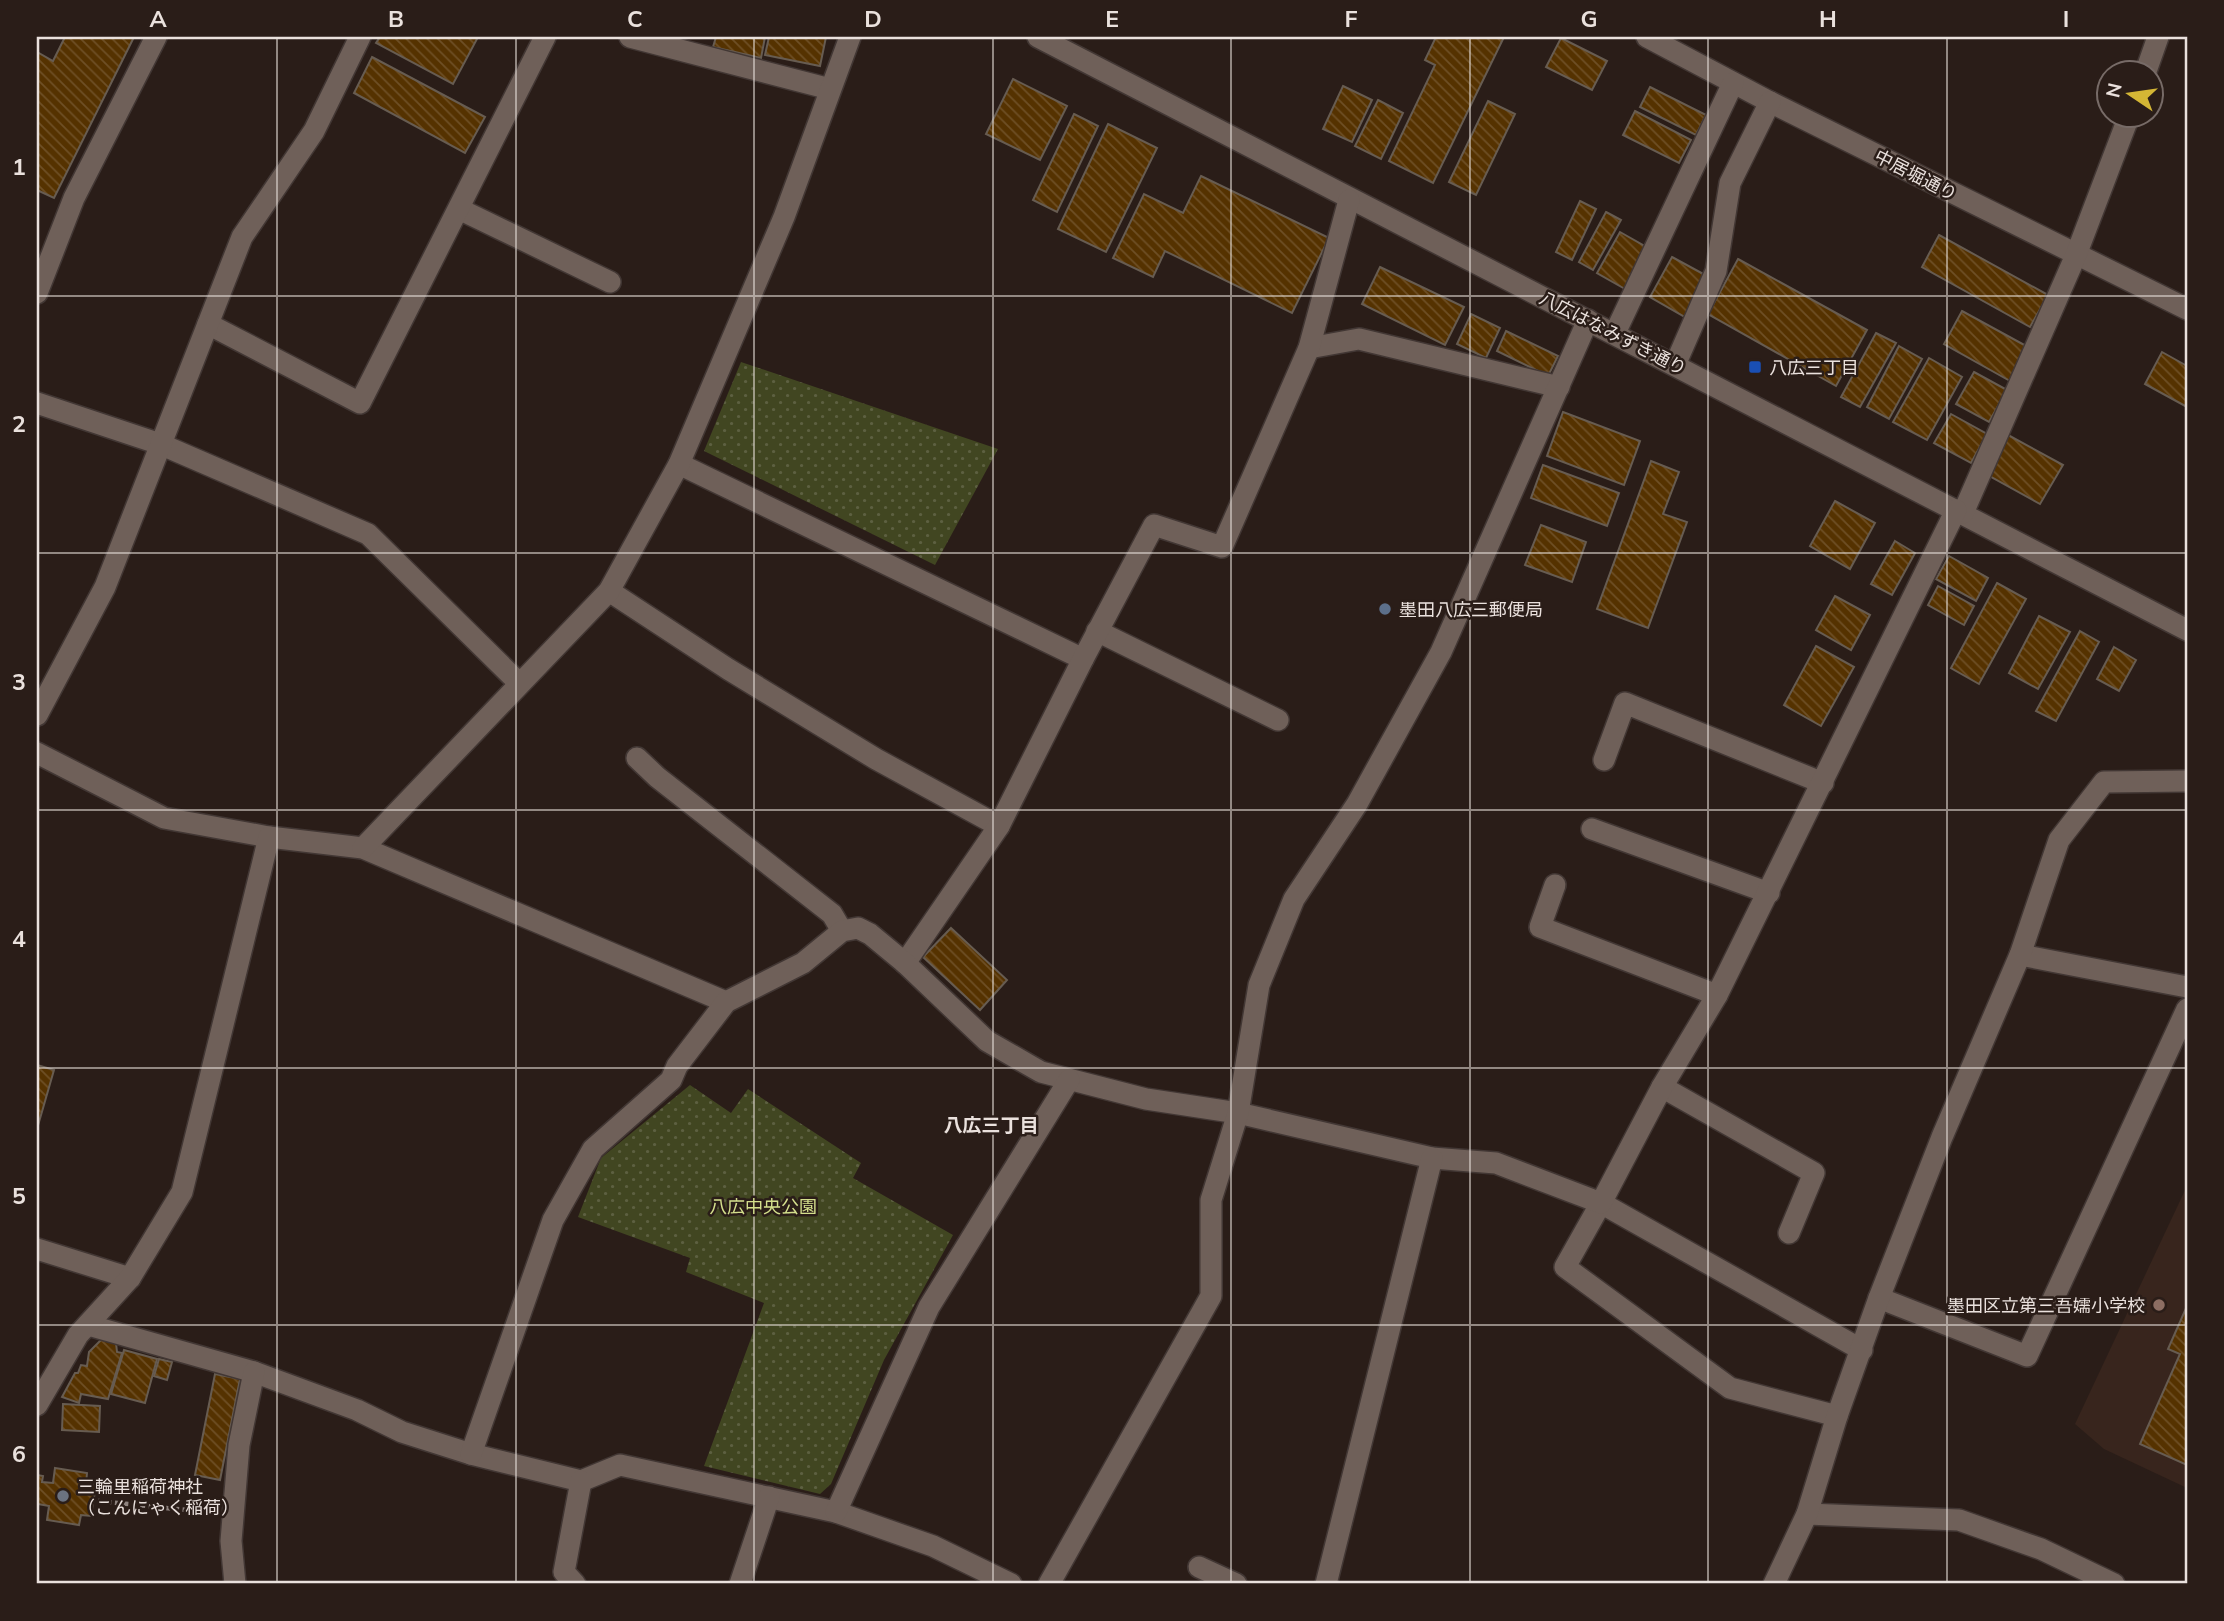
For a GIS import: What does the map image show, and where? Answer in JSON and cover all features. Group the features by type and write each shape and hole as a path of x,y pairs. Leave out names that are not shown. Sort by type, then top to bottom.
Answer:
{"street":[{"path":"37,293 74,198 156,37"},
{"path":"37,715 105,587 242,237 314,131 360,37"},
{"path":"208,324 360,403 545,37"},
{"path":"630,37 830,89"},
{"path":"363,848 609,590 679,464 784,217 850,37"},
{"name":"八広はなみずき通り","path":"1038,37 1349,200 1615,333 2187,630"},
{"name":"中居堀通り","path":"1647,37 1770,102 2187,309"},
{"path":"2150,60 2158,37"},
{"path":"1615,333 1733,83"},
{"path":"1675,365 1716,271 1730,183 1770,102"},
{"path":"1837,1416 1730,1388 1565,1267 1662,1087 1717,995 1959,511 2076,255 2124,130"},
{"path":"905,963 999,826 1097,631 1154,526 1222,547 1309,348 1349,200"},
{"path":"459,209 610,282"},
{"path":"1049,1584 1211,1296 1211,1200 1238,1113 1259,985 1294,899 1357,804 1441,652 1588,320"},
{"path":"1309,348 1359,339 1559,387"},
{"path":"37,403 160,444 368,534 519,683"},
{"path":"679,464 1083,659"},
{"path":"609,590 728,669 876,759 999,826"},
{"path":"1097,631 1278,720"},
{"path":"1604,760 1625,703 1823,783"},
{"path":"37,753 164,818 270,837 363,848 726,1002"},
{"path":"637,758 657,777 832,914 842,931"},
{"path":"1774,1584 1807,1514 1837,1416 1879,1298 1942,1137 2020,955 2059,840 2104,782 2187,781"},
{"path":"1592,829 1769,893"},
{"path":"37,1405 78,1335 130,1278 182,1192 270,837"},
{"path":"1555,885 1540,927 1717,995"},
{"path":"471,1454 553,1220 593,1149 671,1080 677,1066 726,1002 803,963 842,931 858,928 870,934 905,963 988,1041 1041,1072 1146,1099 1238,1113 1432,1158 1496,1163 1601,1203 1862,1349"},
{"path":"2020,955 2187,987"},
{"path":"1879,1298 2026,1356 2187,1009"},
{"path":"836,1512 929,1307 1069,1080"},
{"path":"1662,1087 1814,1173 1789,1233"},
{"path":"1328,1584 1432,1158"},
{"path":"37,1249 130,1278"},
{"path":"88,1325 254,1372 357,1410 402,1432 471,1454 581,1481 620,1465 836,1512 933,1546 1011,1584"},
{"path":"235,1584 231,1541 239,1445 254,1372"},
{"path":"575,1584 564,1572 581,1481"},
{"path":"740,1584 769,1497"},
{"path":"1807,1514 1959,1520 2041,1549 2114,1584"},
{"path":"1199,1567 1236,1584"}],"path":[{"path":"98,1501 234,1514"}],"shaded area":[{"name":"墨田区立第三吾嬬小学校","path":"2187,1186 2187,1488 2104,1449 2075,1424"}],"green space":[{"path":"741,362 998,449 935,565 704,451"},
{"name":"八広中央公園","path":"690,1085 731,1113 748,1089 861,1163 853,1178 953,1235 884,1360 831,1484 820,1494 704,1466 764,1303 686,1272 690,1258 578,1217 601,1158"}],"building":[{"path":"65,37 134,37 54,198 37,190 37,52 53,61"},
{"path":"380,37 478,37 453,84 376,43"},
{"path":"716,37 765,37 761,58 713,47"},
{"path":"769,37 826,37 820,66 765,55"},
{"path":"1436,37 1504,37 1433,183 1389,161 1435,65 1425,60"},
{"path":"1561,38 1607,61 1592,90 1546,67"},
{"path":"372,57 485,117 465,153 354,93"},
{"path":"1013,79 1067,106 1040,160 986,134"},
{"path":"1343,86 1372,100 1352,142 1323,129"},
{"path":"1650,87 1706,115 1696,135 1640,107"},
{"path":"1378,100 1403,113 1381,159 1355,146"},
{"path":"1488,101 1515,114 1476,195 1449,182"},
{"path":"1635,111 1691,140 1679,163 1623,135"},
{"path":"1074,114 1098,126 1057,212 1033,200"},
{"path":"1108,124 1157,148 1106,252 1058,229"},
{"path":"1201,176 1329,238 1292,313 1165,251 1153,277 1113,258 1144,194 1183,213"},
{"path":"1580,201 1596,209 1572,260 1556,252"},
{"path":"1606,212 1621,220 1593,270 1579,262"},
{"path":"1620,232 1648,248 1625,289 1597,273"},
{"path":"1939,235 2048,295 2030,327 1922,267"},
{"path":"1672,257 1707,276 1685,317 1650,297"},
{"path":"1738,259 1867,330 1836,386 1708,314"},
{"path":"1380,267 1464,307 1445,345 1362,304"},
{"path":"1962,311 2028,347 2010,381 1944,344"},
{"path":"1471,314 1500,328 1486,358 1457,344"},
{"path":"1506,331 1558,356 1548,376 1497,351"},
{"path":"1876,333 1896,343 1860,407 1841,397"},
{"path":"1899,346 1922,359 1889,419 1867,407"},
{"path":"2162,352 2187,366 2187,407 2145,384"},
{"path":"1929,358 1962,377 1927,440 1893,422"},
{"path":"1974,372 2007,390 1989,422 1956,404"},
{"path":"1563,412 1640,441 1624,485 1547,456"},
{"path":"1951,414 1987,434 1971,463 1934,443"},
{"path":"2008,435 2063,465 2040,504 1986,474"},
{"path":"1651,461 1679,472 1663,514 1687,522 1648,628 1597,609"},
{"path":"1543,465 1619,493 1607,526 1531,498"},
{"path":"1835,501 1875,523 1850,569 1810,546"},
{"path":"1541,525 1586,542 1572,582 1525,565"},
{"path":"1895,541 1915,553 1892,595 1871,584"},
{"path":"1949,556 1988,578 1976,601 1936,579"},
{"path":"1997,583 2026,599 1979,684 1951,668"},
{"path":"1938,586 1974,606 1964,625 1928,605"},
{"path":"1835,596 1870,615 1851,650 1816,630"},
{"path":"2039,616 2070,632 2038,689 2009,673"},
{"path":"2080,631 2099,642 2056,721 2036,711"},
{"path":"1816,646 1854,667 1821,726 1784,705"},
{"path":"2114,647 2136,660 2119,691 2097,679"},
{"path":"951,928 1007,980 980,1010 923,957"},
{"path":"37,1065 54,1070 37,1129"},
{"path":"2187,1306 2187,1465 2140,1444 2180,1354 2168,1349"},
{"path":"103,1338 116,1343 117,1352 122,1353 108,1399 81,1394 79,1403 62,1397 81,1365 87,1366 89,1352"},
{"path":"124,1350 157,1359 145,1403 111,1394"},
{"path":"159,1359 172,1362 167,1380 154,1376"},
{"path":"215,1374 240,1379 220,1480 195,1475"},
{"path":"63,1404 100,1406 99,1432 62,1430"},
{"path":"55,1468 87,1473 86,1484 96,1485 91,1516 81,1515 79,1525 47,1520 49,1506 38,1504 37,1510 37,1475 43,1476 42,1482 53,1483"}],"place":[{"name":"八広三丁目","path":"1755,367"},
{"name":"墨田八広三郵便局","path":"1385,609"},
{"name":"墨田区立第三吾嬬小学校","path":"2159,1305"},
{"name":"三輪里稲荷神社 （こんにゃく稲荷）","path":"63,1496"}],"district":[{"name":"八広三丁目","path":"991,1125"}]}
